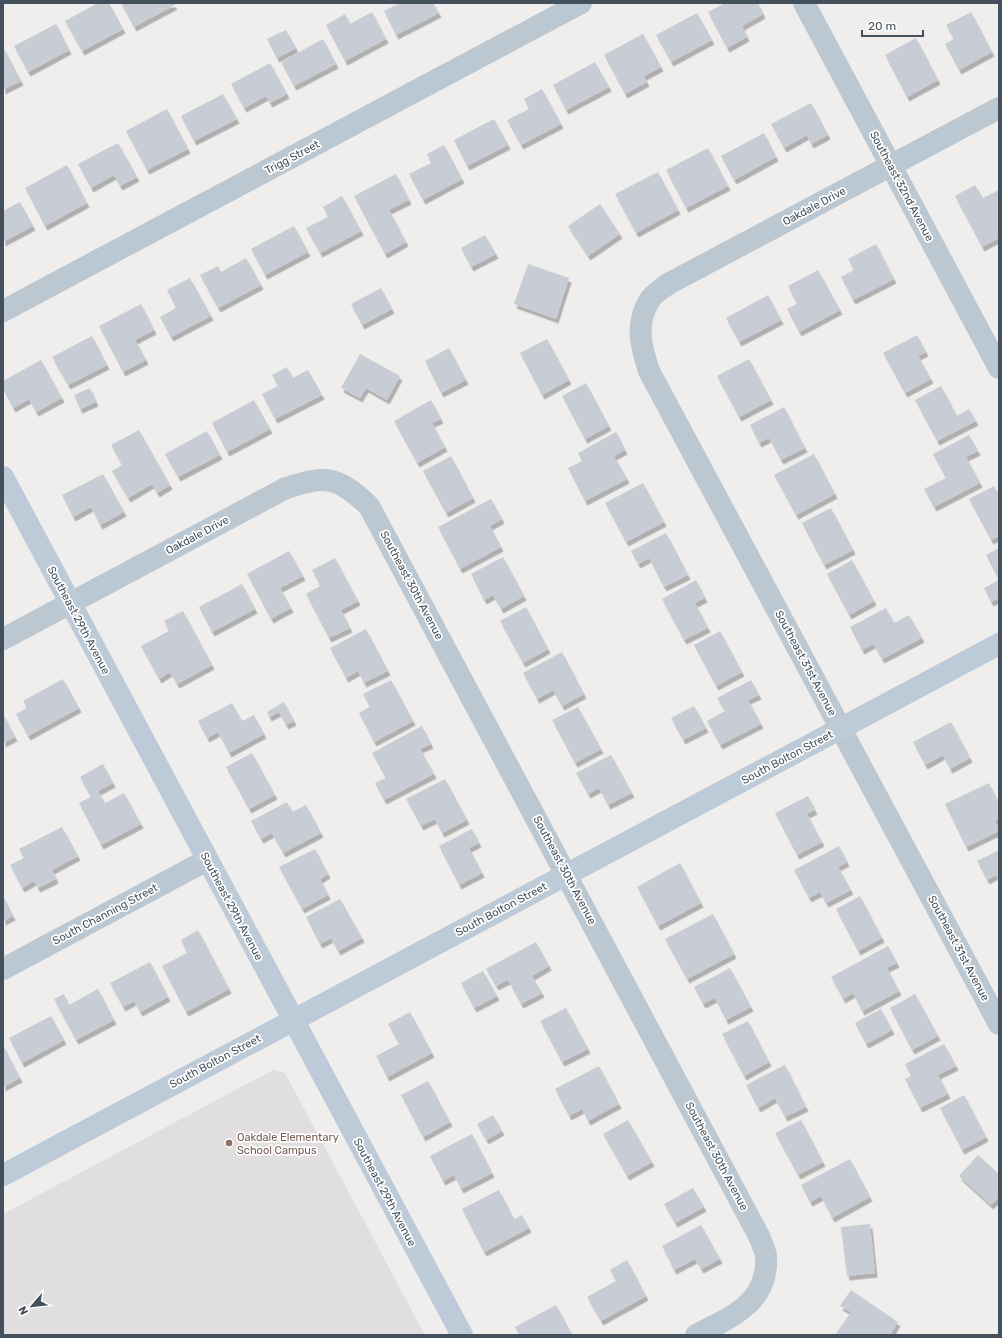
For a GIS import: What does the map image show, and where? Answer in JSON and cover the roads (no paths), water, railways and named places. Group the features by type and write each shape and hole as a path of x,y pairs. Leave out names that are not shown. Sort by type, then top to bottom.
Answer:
{"street":[{"name":"Trigg Street","path":"3,311 581,3"},
{"name":"Southeast 32nd Avenue","path":"804,3 999,368"},
{"name":"Oakdale Drive","path":"642,318 650,300 668,284 999,108"},
{"name":"Southeast 31st Avenue","path":"642,318 640,335 642,353 649,371 999,1024"},
{"name":"Southeast 29th Avenue","path":"3,477 462,1335"},
{"name":"Oakdale Drive","path":"3,639 286,488 311,481 329,480"},
{"name":"Southeast 30th Avenue","path":"329,480 343,484 355,493 369,506 378,521 567,873 759,1236 766,1255 762,1283 754,1297 744,1309 696,1335"},
{"name":"South Bolton Street","path":"3,1175 999,644"},
{"name":"South Channing Street","path":"3,969 207,860"}],"place":[{"name":"Oakdale Elementary School Campus","path":"229,1143"}]}
